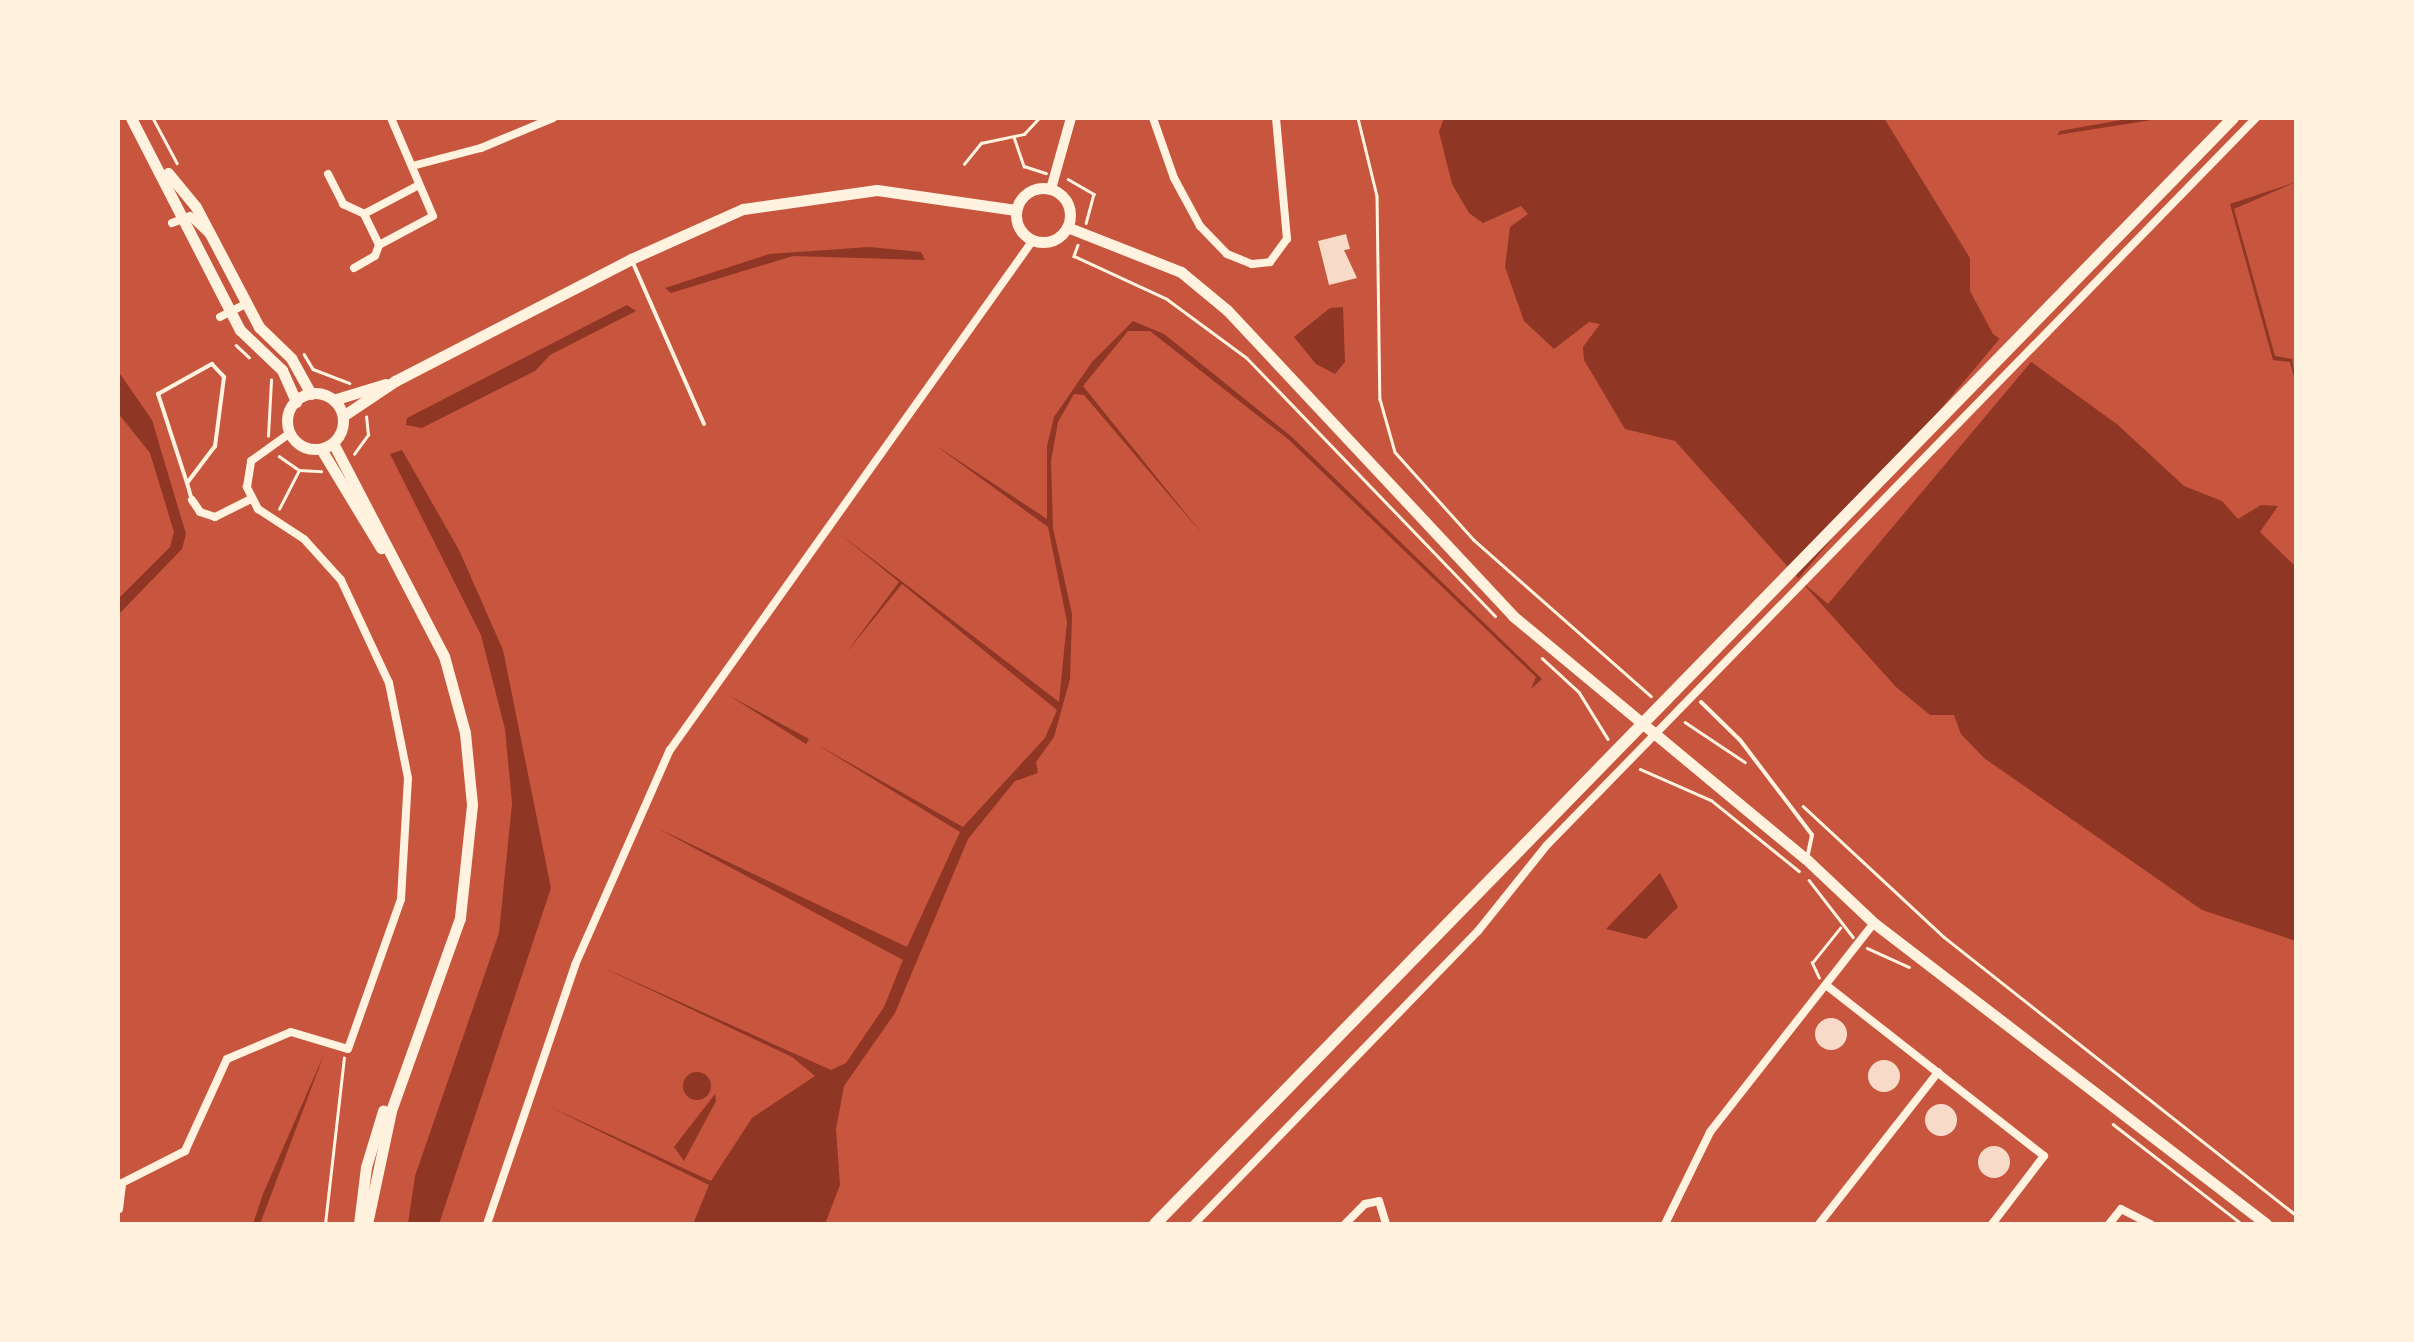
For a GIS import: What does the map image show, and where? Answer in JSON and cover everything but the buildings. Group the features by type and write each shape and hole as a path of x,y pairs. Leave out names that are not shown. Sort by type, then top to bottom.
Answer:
{"main road":[{"path":"131,118 144,157 226,314 282,370 296,402 290,433 305,447 327,446"},
{"path":"140,118 246,304 311,394 333,400 395,381"},
{"path":"1155,1224 2233,118"},
{"path":"1051,189 1067,202 1068,226 1056,239 1033,240 1018,226 1016,210 1032,190 1051,189"},
{"path":"327,446 343,416 395,381 717,218 824,193 904,192 1016,210"},
{"path":"1068,226 1168,266 1227,310 1513,616 1806,858 1874,923 2266,1224"},
{"path":"296,402 311,394"},
{"path":"333,400 343,416"},
{"path":"327,446 444,656 463,722 472,805 460,918 391,1110 367,1224"},
{"path":"338,464 431,643 454,714 464,806 452,918 383,1110 359,1224"}],"street":[{"path":"354,268 375,256 379,244 433,216 417,186 416,165 391,118"},
{"path":"416,165 482,148 553,118"},
{"path":"1051,189 1071,118"},
{"path":"1153,118 1200,226 1227,254 1252,264 1270,262 1288,239 1276,118"},
{"path":"1194,1224 1478,930 1570,821 2256,118"},
{"path":"328,174 343,204 364,214 379,244"},
{"path":"364,214 417,186"},
{"path":"177,221 192,217 207,235"},
{"path":"486,1224 569,980 670,750 1033,240"},
{"path":"226,314 246,304"},
{"path":"120,1208 122,1183 185,1151 227,1060 290,1032 348,1049 400,899 408,806 404,742 383,669 341,580 304,539 273,520 250,498 251,461 290,433"},
{"path":"192,500 200,512 215,517 250,498"},
{"path":"1665,1224 1710,1132 1874,923"},
{"path":"1826,985 2044,1156 1992,1224"},
{"path":"1819,1224 1938,1072"},
{"path":"1345,1224 1366,1204 1379,1201 1386,1224"},
{"path":"2110,1224 2121,1209 2150,1224"}],"lane":[{"path":"630,259 704,424"},
{"path":"187,483 215,446 224,377 212,364 158,394 192,500"},
{"path":"1701,702 1766,775 1814,839 1806,858"}],"path":[{"path":"964,164 981,143 1019,136 1038,118"},
{"path":"1358,118 1377,196 1380,399 1395,452 1486,551 1661,704"},
{"path":"314,369 347,379 354,393"},
{"path":"1281,392 1428,552 1508,628"},
{"path":"273,520 298,470 338,464 368,435 360,406"},
{"path":"1536,653 1580,692 1619,749"},
{"path":"1676,715 1766,775"},
{"path":"1630,760 1650,777 1722,807 1796,868"},
{"path":"1800,804 1944,937 2296,1215"},
{"path":"1826,985 1812,963 1841,926"},
{"path":"325,1224 338,1072 348,1049"}],"shaded area":[{"path":"1444,118 1884,118 1970,258 1970,291 1993,334 2118,425 2184,486 2222,501 2238,519 2261,505 2278,506 2260,532 2296,567 2296,941 2202,910 1984,758 1961,734 1954,715 1930,715 1896,687 1675,441 1625,429 1584,360 1583,347 1600,324 1589,322 1554,349 1524,321 1505,267 1510,227 1528,214 1521,206 1483,223 1469,213 1452,184 1439,132"},
{"path":"2132,118 2164,118 2057,135 2060,131"},
{"path":"2296,182 2234,209 2275,356 2292,359 2296,384 2290,362 2273,360 2230,204"},
{"path":"869,247 921,252 925,260 793,256 671,293 665,288 769,254"},
{"path":"627,305 636,311 550,355 535,371 422,428 406,425 407,418"},
{"path":"1343,307 1345,362 1335,374 1316,364 1294,337 1330,308"},
{"path":"1133,321 1164,334 1292,437 1542,679 1531,689 1536,677 1289,440 1150,331 1128,331 1083,386 1204,536 1084,395 1074,394 1058,422 1051,461 1053,528 1072,614 1070,679 1054,737 1036,762 1038,773 1015,781 968,839 895,1013 844,1086 836,1129 840,1185 825,1224 693,1224 709,1185 546,1105 711,1181 752,1118 815,1076 792,1057 600,966 831,1070 846,1063 884,1007 903,960 657,828 907,947 960,832 816,744 963,827 1045,738 1057,710 902,584 846,653 899,582 840,534 1059,702 1067,622 1048,527 935,445 1047,519 1047,446 1054,417 1092,362"},
{"path":"118,371 152,420 186,534 182,549 118,615 118,599 170,547 174,532 150,453 118,413"},
{"path":"402,450 459,550 503,650 551,888 439,1224 408,1224 415,1176 499,933 512,803 505,729 481,635 390,454"},
{"path":"730,696 809,739 806,744"},
{"path":"1660,873 1678,907 1646,939 1606,929"},
{"path":"325,1052 260,1224 253,1224 263,1194"},
{"path":"697,1072 707,1076 711,1086 707,1096 697,1100 687,1096 683,1086 687,1076"},
{"path":"715,1094 716,1101 684,1161 674,1147"}],"pier":[{"path":"2002,336 2032,361 1828,604 1798,579"}]}
